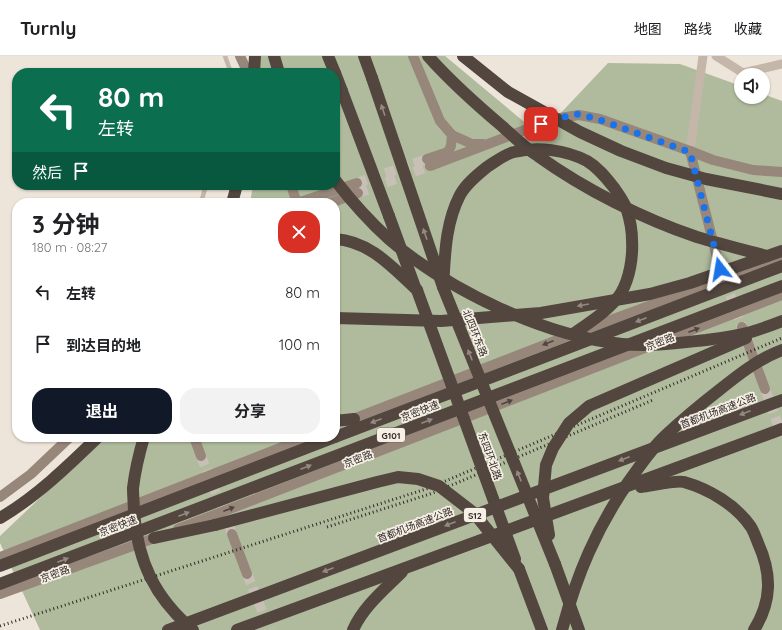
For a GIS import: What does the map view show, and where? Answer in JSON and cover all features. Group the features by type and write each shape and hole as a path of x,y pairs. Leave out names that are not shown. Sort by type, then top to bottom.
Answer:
{"highway":[{"path":"254,68 255,56"},
{"path":"274,56 278,68"},
{"path":"328,56 333,68"},
{"name":"北四环东路","path":"364,56 443,287 555,564 573,616"},
{"path":"428,56 466,95 519,141 537,156 578,182 632,210 696,237 782,259"},
{"path":"463,56 508,92 580,132 621,151 666,168 706,179 782,194"},
{"path":"340,86 417,290"},
{"path":"443,287 447,236 452,216 461,195 478,175 494,162 513,152 539,149 566,153 588,162 606,176 620,196 627,209 632,230 633,255 629,273 621,293 606,310 573,334"},
{"path":"340,186 366,217 391,240 452,284 512,314 560,332 622,344 658,345 719,338 750,332 782,322"},
{"path":"340,239 345,239 366,247 388,263 417,290"},
{"path":"340,318 441,321 541,313 650,294 690,284 782,251"},
{"name":"京密快速","path":"340,435 782,266"},
{"name":"京密快速","path":"0,584 782,286"},
{"name":"东四环北路","path":"417,290 542,630"},
{"path":"555,564 543,498 546,465 553,448 569,423 589,406 782,322"},
{"path":"562,630 571,597 592,542 614,502 639,467 664,437 691,412 749,367 782,350"},
{"name":"首都机场高速公路","path":"168,630 782,400"},
{"path":"340,420 354,419"},
{"path":"237,630 782,429"},
{"path":"0,518 41,489 93,442"},
{"path":"143,442 135,472 133,490 135,525 143,560 148,574 160,593 183,621 193,630"},
{"name":"京密快速","path":"0,566 322,442"},
{"path":"154,538 216,525 398,477 418,479 439,486 474,513 519,569"},
{"path":"620,490 682,482 711,493 734,508 751,527 765,558 769,580 766,606 754,630"},
{"path":"353,630 357,620 372,601 405,569"},
{"path":"534,609 535,630"},
{"path":"573,616 578,630"},
{"path":"573,616 586,630"}],"main road":[{"path":"240,56 246,68"},
{"path":"413,56 440,122 452,135 472,144 489,144"},
{"path":"452,135 451,146 448,152 429,162 489,144 554,119 579,114 713,160 753,170 782,172"},
{"path":"690,152 720,269"},
{"path":"317,198 358,188 339,198"},
{"path":"340,424 573,334 782,259"},
{"name":"京密路","path":"0,594 154,538 782,296"},
{"path":"742,327 765,389"},
{"path":"0,497 31,474 65,442"},
{"path":"196,442 201,456"},
{"path":"0,557 295,442"},
{"path":"232,534 247,574"}],"street":[{"path":"690,152 703,56"},
{"path":"716,56 744,73 782,64"}],"lane":[{"path":"225,56 229,68"}],"green space":[{"path":"257,56 445,56 540,135 608,63 680,64 734,83 734,104 770,104 770,97 782,101 782,630 40,630 0,543 0,536 99,442 340,442 340,198 251,198 252,190 340,190 340,68 260,68"}],"tunnel":[{"path":"357,183 427,159"},
{"path":"358,193 430,166"},
{"path":"725,281 742,327"},
{"path":"765,389 782,436"},
{"path":"201,456 232,534"},
{"path":"247,574 270,630"}],"railway":[{"path":"0,626 429,488 782,338"},
{"path":"327,527 433,493 653,400"}],"route":[{"path":"541,124 554,119 579,114 690,152 720,269"}]}
